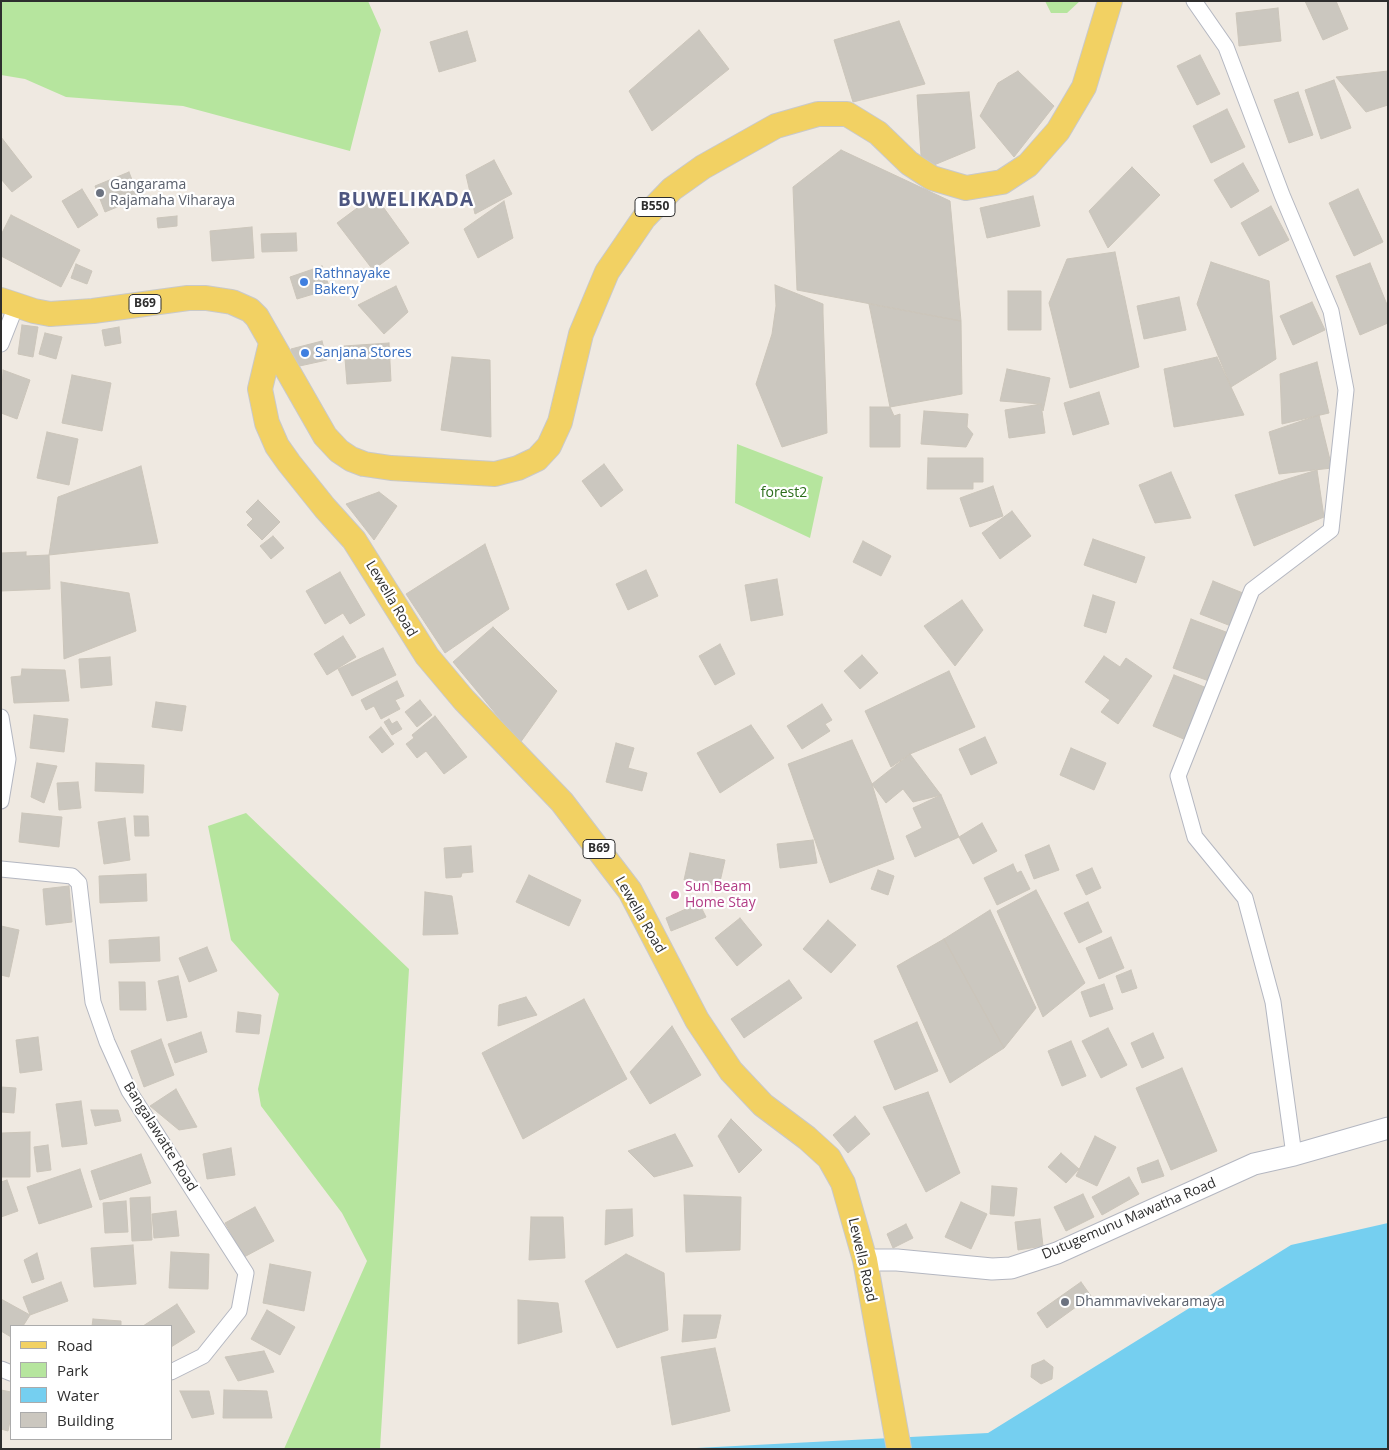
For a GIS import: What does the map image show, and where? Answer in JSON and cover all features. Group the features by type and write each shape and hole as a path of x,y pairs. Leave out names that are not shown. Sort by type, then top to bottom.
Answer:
{"main road":[{"name":"B550","path":"271,343 325,436 339,451 350,459 364,464 391,468 495,474 518,468 537,459 549,446 560,422 581,334 607,272 644,218 672,189 703,167 776,126 818,114 847,114 878,134 909,163 932,178 966,188 1002,182 1028,165 1058,132 1084,87 1110,1"},
{"name":"B69","path":"9,303 50,314 69,314 188,298 220,299 250,310 257,317 271,343"},
{"name":"Lewella Road","path":"271,343 260,389 267,424 277,446 306,486 354,540 431,662 464,700 562,802 630,891 697,1020 731,1071 763,1105 807,1138 829,1158 843,1183 865,1260 900,1449"}],"street":[{"path":"1194,1 1226,47 1282,195 1331,311 1346,390 1332,530 1252,590 1178,776 1195,837 1245,898 1273,1002 1294,1155"},
{"path":"1,344 9,303"},
{"path":"1,717 8,760 1,801"},
{"name":"Bangalawatte Road","path":"1,869 72,876 78,883 93,1002 129,1092 246,1273 239,1311 203,1356 172,1372"},
{"name":"Dutugemunu Mawatha Road","path":"865,1260 897,1260 992,1269 1011,1268 1057,1253 1254,1164 1294,1155 1388,1128"}],"green space":[{"path":"1,1 368,1 381,30 350,151 183,106 66,97 25,79 1,75"},
{"path":"1045,1 1080,1 1067,13 1051,13"},
{"name":"forest2","path":"737,444 823,477 810,538 735,503"},
{"path":"246,813 409,969 380,1449 284,1449 367,1261 342,1213 261,1106 258,1089 279,994 231,940 208,826"}],"water":[{"path":"1388,1223 1388,1449 677,1449 988,1433 1291,1245"}],"building":[{"path":"1305,1 1336,1 1348,29 1323,40"},
{"path":"1278,8 1281,41 1239,46 1236,13"},
{"path":"899,21 925,84 853,102 834,40"},
{"path":"699,30 729,69 652,131 629,91"},
{"path":"467,31 476,61 439,72 430,42"},
{"path":"1200,55 1220,94 1197,105 1177,66"},
{"path":"1018,71 1054,106 1014,157 980,116 998,83"},
{"path":"1388,71 1388,105 1366,112 1336,77"},
{"path":"1334,80 1351,128 1321,139 1305,90"},
{"path":"969,92 975,148 922,170 917,95"},
{"path":"1298,92 1313,135 1289,143 1274,100"},
{"path":"1227,109 1245,147 1211,163 1193,126"},
{"path":"1,137 32,177 12,192 1,179"},
{"path":"841,150 950,201 961,321 797,290 793,187"},
{"path":"494,160 512,194 475,214 466,175"},
{"path":"1243,163 1259,191 1231,208 1214,180"},
{"path":"1132,167 1160,195 1108,248 1089,211"},
{"path":"129,172 139,198 105,212 95,186"},
{"path":"82,189 98,215 78,228 62,201"},
{"path":"1358,189 1383,242 1354,256 1329,203"},
{"path":"376,194 376,197 409,243 373,270 337,223"},
{"path":"1033,196 1040,226 987,238 980,208"},
{"path":"504,201 513,238 478,258 464,229"},
{"path":"1271,206 1289,240 1259,256 1241,223"},
{"path":"11,215 80,250 61,287 1,256 1,235"},
{"path":"177,216 177,226 158,228 157,218"},
{"path":"252,227 254,258 212,261 210,231"},
{"path":"296,233 297,251 262,252 261,234"},
{"path":"1115,252 1139,367 1070,388 1049,303 1067,259"},
{"path":"1211,262 1269,281 1276,359 1231,387 1197,304"},
{"path":"1370,263 1388,307 1388,323 1360,335 1336,276"},
{"path":"76,264 92,271 87,284 71,278"},
{"path":"322,266 330,289 297,299 290,277"},
{"path":"775,285 823,304 827,433 782,447 756,384 772,334 776,306"},
{"path":"396,286 408,312 384,334 358,305"},
{"path":"1008,291 1041,291 1041,330 1008,330"},
{"path":"1179,297 1186,330 1144,339 1137,306"},
{"path":"1312,302 1325,330 1293,345 1280,316"},
{"path":"869,304 961,321 962,394 890,407"},
{"path":"22,325 38,327 33,357 18,354"},
{"path":"119,327 121,343 105,346 102,330"},
{"path":"45,333 62,337 56,359 39,354"},
{"path":"322,341 327,360 295,367 291,349"},
{"path":"389,343 391,381 347,384 344,346"},
{"path":"452,357 490,360 491,437 441,430"},
{"path":"1217,357 1244,415 1174,427 1164,369"},
{"path":"1317,362 1329,413 1282,424 1280,374"},
{"path":"1007,369 1050,378 1043,411 1041,404 1000,401"},
{"path":"3,370 30,380 17,419 1,413"},
{"path":"72,375 111,383 102,431 62,423"},
{"path":"1099,392 1109,424 1073,435 1064,403"},
{"path":"1041,404 1045,433 1009,438 1005,410"},
{"path":"870,407 890,407 894,416 900,414 900,447 870,447"},
{"path":"924,411 968,414 967,427 973,434 966,447 921,444"},
{"path":"1319,415 1332,468 1279,474 1269,432"},
{"path":"47,432 78,439 69,485 37,478"},
{"path":"928,458 983,458 983,482 973,482 973,489 927,489"},
{"path":"604,464 623,490 601,507 582,481"},
{"path":"141,466 158,543 49,555 58,497"},
{"path":"1317,470 1324,517 1254,546 1235,495"},
{"path":"1171,472 1191,518 1155,523 1139,485"},
{"path":"993,486 1003,516 970,527 960,498"},
{"path":"379,492 397,506 374,540 346,504"},
{"path":"258,500 280,522 262,540 247,525 253,519 246,512"},
{"path":"1012,511 1031,536 1000,559 982,533"},
{"path":"273,536 284,548 271,559 260,546"},
{"path":"1093,539 1145,557 1136,583 1084,565"},
{"path":"863,541 891,556 881,576 853,562"},
{"path":"485,544 509,609 445,653 406,594"},
{"path":"26,552 26,556 49,555 50,589 1,591 1,553"},
{"path":"646,570 658,596 628,610 616,584"},
{"path":"340,572 365,615 350,624 343,613 325,624 306,591"},
{"path":"777,579 783,615 751,621 745,585"},
{"path":"1213,581 1243,593 1231,626 1200,614"},
{"path":"61,582 129,593 136,631 64,659"},
{"path":"1093,595 1115,602 1106,633 1084,626"},
{"path":"962,600 983,630 955,666 924,626"},
{"path":"1191,619 1226,632 1209,681 1173,668"},
{"path":"493,627 557,691 520,743 453,662"},
{"path":"343,636 356,657 327,675 314,654"},
{"path":"720,644 735,674 715,685 699,656"},
{"path":"383,648 396,675 352,696 338,669"},
{"path":"862,655 878,673 860,689 844,671"},
{"path":"1104,656 1120,667 1126,658 1152,676 1118,724 1101,712 1110,700 1085,682"},
{"path":"110,657 112,685 81,688 79,659"},
{"path":"22,669 65,670 69,701 14,703 11,677 21,676"},
{"path":"949,671 975,727 910,754 891,767 865,711"},
{"path":"1174,675 1207,688 1186,740 1153,726"},
{"path":"397,681 404,696 395,700 400,709 381,719 374,706 366,710 361,700"},
{"path":"420,700 432,715 417,727 405,712"},
{"path":"156,702 186,706 182,731 152,727"},
{"path":"822,704 832,720 825,724 830,731 802,749 787,726"},
{"path":"34,715 68,719 64,752 30,748"},
{"path":"435,716 467,757 444,774 426,751 417,758 406,744 414,738 412,735"},
{"path":"389,719 392,724 397,721 402,729 392,735 384,722"},
{"path":"751,725 774,758 720,793 697,753"},
{"path":"381,727 394,744 382,753 369,737"},
{"path":"985,737 997,763 971,775 959,749"},
{"path":"852,740 872,784 894,859 830,883 788,764"},
{"path":"616,743 634,748 628,768 647,773 642,791 606,782"},
{"path":"1071,748 1106,763 1094,790 1060,775"},
{"path":"910,754 941,795 913,802 903,789 886,803 872,784"},
{"path":"37,763 57,766 44,803 31,797"},
{"path":"96,763 144,765 143,793 95,791"},
{"path":"78,782 81,808 59,810 57,783"},
{"path":"941,795 959,837 915,857 906,836 922,828 913,808"},
{"path":"22,813 62,817 59,847 19,842"},
{"path":"134,816 148,816 149,836 135,836"},
{"path":"125,818 130,860 104,864 98,822"},
{"path":"982,823 997,851 973,864 959,837"},
{"path":"813,840 817,863 780,868 777,844"},
{"path":"1049,845 1059,870 1034,879 1025,855"},
{"path":"471,846 473,872 462,873 461,877 446,878 444,848"},
{"path":"690,853 725,860 719,886 684,880"},
{"path":"1013,864 1017,873 1021,871 1030,889 997,905 984,878"},
{"path":"1092,868 1101,888 1086,895 1076,875"},
{"path":"878,870 894,876 888,895 871,889"},
{"path":"146,874 147,901 100,903 99,876"},
{"path":"529,875 581,900 569,926 516,902"},
{"path":"69,886 72,922 46,925 43,889"},
{"path":"1036,890 1085,983 1043,1017 997,911"},
{"path":"425,892 452,896 458,934 423,935"},
{"path":"1088,902 1102,932 1079,943 1064,913"},
{"path":"699,903 706,917 671,931 666,918"},
{"path":"990,910 1036,1008 1004,1048 944,939"},
{"path":"740,918 762,945 737,966 715,938"},
{"path":"828,920 856,945 831,973 803,949"},
{"path":"1,926 19,930 9,977 1,975"},
{"path":"159,937 160,961 110,963 109,940"},
{"path":"1111,937 1124,968 1099,979 1086,948"},
{"path":"944,939 1004,1048 950,1083 897,966"},
{"path":"207,947 217,971 189,982 179,958"},
{"path":"1131,970 1137,988 1122,993 1116,976"},
{"path":"178,976 187,1017 167,1021 158,981"},
{"path":"789,980 802,998 744,1038 731,1019"},
{"path":"119,982 145,982 146,1010 120,1010"},
{"path":"1104,984 1113,1009 1090,1017 1081,992"},
{"path":"526,997 537,1015 498,1026 499,1005"},
{"path":"584,999 627,1079 523,1139 482,1053"},
{"path":"238,1012 261,1015 259,1034 236,1032"},
{"path":"917,1022 938,1071 895,1090 874,1041"},
{"path":"672,1026 701,1075 650,1104 630,1072"},
{"path":"1108,1028 1127,1065 1101,1078 1082,1041"},
{"path":"201,1032 207,1052 175,1063 168,1044"},
{"path":"1153,1033 1164,1058 1142,1068 1131,1043"},
{"path":"38,1037 42,1070 20,1073 16,1040"},
{"path":"161,1039 174,1075 144,1087 131,1051"},
{"path":"1071,1041 1086,1076 1062,1086 1048,1051"},
{"path":"1182,1068 1217,1151 1171,1170 1136,1088"},
{"path":"1,1087 16,1088 14,1113 1,1112"},
{"path":"176,1089 197,1127 179,1130 150,1106"},
{"path":"928,1092 960,1173 926,1192 883,1107"},
{"path":"81,1101 87,1144 62,1147 56,1104"},
{"path":"91,1110 118,1110 121,1121 95,1126"},
{"path":"855,1116 870,1134 848,1153 833,1135"},
{"path":"731,1119 762,1150 739,1173 718,1136"},
{"path":"30,1132 30,1177 2,1177 2,1133"},
{"path":"675,1134 693,1166 654,1177 628,1151"},
{"path":"1095,1136 1116,1147 1097,1186 1076,1176"},
{"path":"48,1145 51,1170 37,1172 34,1147"},
{"path":"231,1148 235,1175 207,1179 203,1154"},
{"path":"1061,1153 1079,1169 1066,1183 1048,1167"},
{"path":"141,1154 151,1183 100,1200 91,1171"},
{"path":"1158,1160 1164,1176 1142,1183 1137,1168"},
{"path":"80,1169 92,1207 39,1224 27,1187"},
{"path":"1129,1177 1139,1194 1102,1215 1092,1197"},
{"path":"7,1180 18,1211 1,1217 1,1182"},
{"path":"992,1186 1017,1188 1014,1216 990,1214"},
{"path":"1083,1194 1094,1217 1066,1231 1054,1207"},
{"path":"684,1195 741,1197 740,1250 686,1252"},
{"path":"150,1197 152,1240 132,1241 130,1198"},
{"path":"126,1201 128,1232 105,1233 103,1203"},
{"path":"961,1202 987,1214 971,1249 945,1237"},
{"path":"255,1207 274,1241 244,1257 225,1223"},
{"path":"632,1209 633,1236 605,1245 606,1210"},
{"path":"176,1211 179,1236 154,1238 152,1214"},
{"path":"531,1217 563,1217 565,1258 529,1260"},
{"path":"1040,1219 1043,1246 1018,1250 1015,1222"},
{"path":"906,1224 913,1238 893,1248 887,1234"},
{"path":"133,1245 136,1284 94,1287 91,1248"},
{"path":"171,1252 209,1254 208,1289 169,1288"},
{"path":"37,1253 44,1279 32,1283 24,1260"},
{"path":"626,1254 664,1273 668,1330 617,1348 585,1281"},
{"path":"270,1264 311,1272 304,1311 263,1303"},
{"path":"61,1282 68,1301 30,1315 23,1297"},
{"path":"1081,1282 1091,1296 1047,1328 1037,1313"},
{"path":"1,1299 30,1315 24,1325 10,1325 10,1336 1,1331"},
{"path":"518,1300 558,1303 562,1332 518,1344"},
{"path":"177,1304 195,1332 172,1346 172,1325 145,1325"},
{"path":"267,1310 295,1327 280,1355 251,1339"},
{"path":"684,1315 721,1315 716,1338 682,1342"},
{"path":"93,1319 121,1321 121,1325 92,1325"},
{"path":"715,1348 730,1411 672,1425 661,1357"},
{"path":"264,1351 274,1372 238,1381 225,1357"},
{"path":"1044,1360 1053,1367 1052,1379 1041,1384 1031,1377 1032,1365"},
{"path":"1,1390 10,1392 10,1421 8,1431 1,1429"},
{"path":"224,1390 267,1391 272,1418 223,1418"},
{"path":"180,1391 209,1391 214,1414 192,1418"}],"place":[{"name":"Gangarama Rajamaha Viharaya","path":"100,193"},
{"name":"Rathnayake Bakery","path":"304,282"},
{"name":"Sanjana Stores","path":"305,353"},
{"name":"Sun Beam Home Stay","path":"675,895"},
{"name":"Dhammavivekaramaya","path":"1065,1302"}],"district":[{"name":"BUWELIKADA","path":"406,201"}]}
